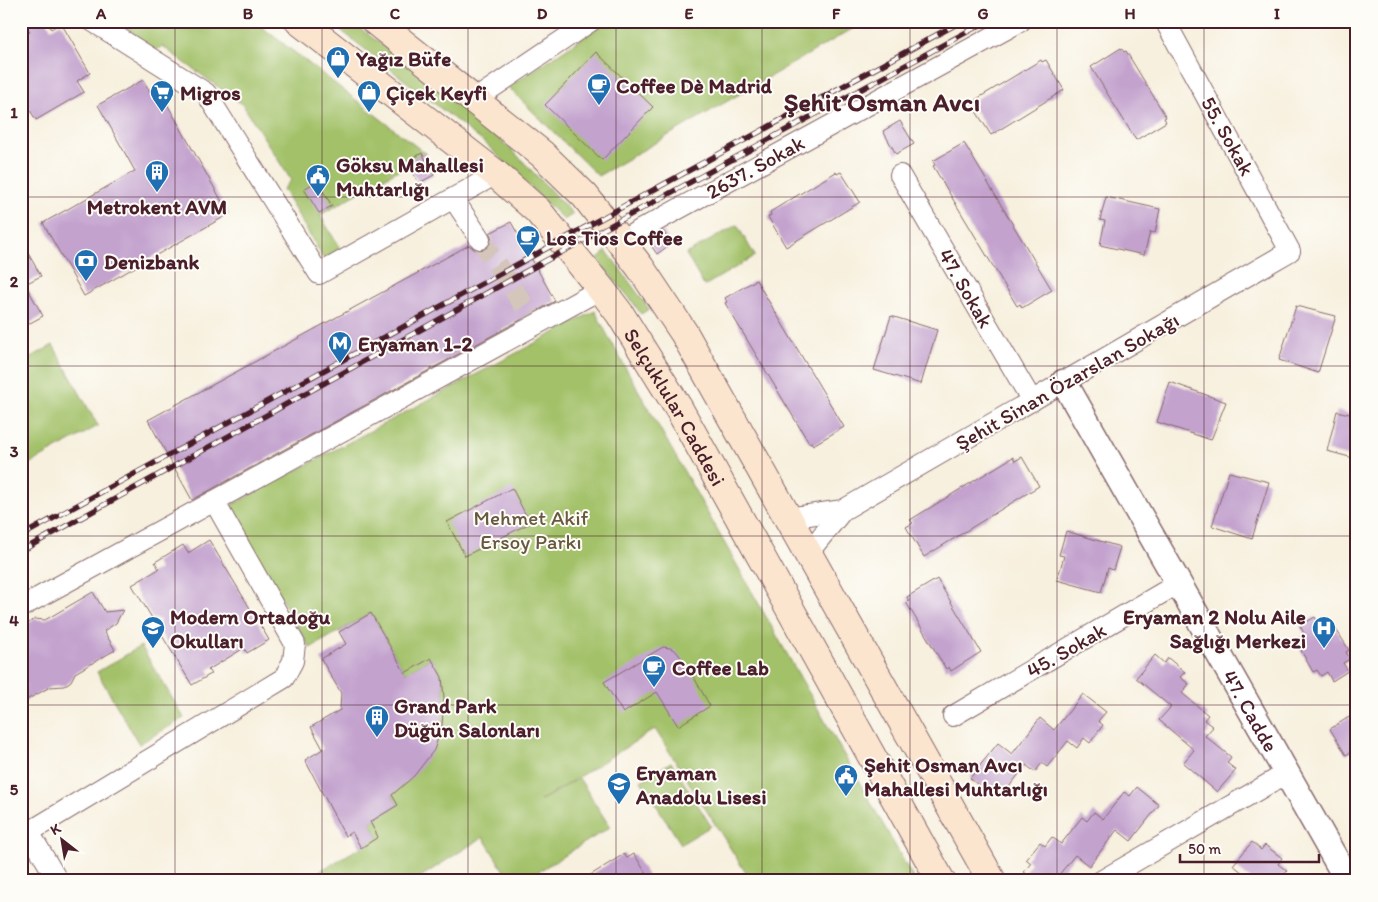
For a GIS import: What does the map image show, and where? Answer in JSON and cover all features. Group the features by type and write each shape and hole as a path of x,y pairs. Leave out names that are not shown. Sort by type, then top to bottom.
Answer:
{"main road":[{"name":"Selçuklular Caddesi","path":"300,21 496,174 538,211 602,289 620,314 679,408 940,881"},
{"name":"Selçuklular Caddesi","path":"375,21 542,154 585,196 640,267 684,333 992,881"},
{"path":"751,539 788,518"},
{"path":"771,575 808,553"}],"street":[{"path":"92,21 206,93 319,274 496,174"},
{"path":"474,100 592,21"},
{"name":"2637. Sokak","path":"620,241 1021,21"},
{"name":"55. Sokak","path":"1165,21 1290,251"},
{"name":"47. Sokak","path":"900,175 1032,401"},
{"path":"453,198 480,239"},
{"name":"Şehit Sinan Özarslan Sokağı","path":"843,510 1290,251"},
{"path":"21,607 214,501 533,320 602,289"},
{"name":"47. Cadde","path":"1064,382 1348,881"},
{"path":"58,881 25,835 284,678 293,661 295,644 214,501"},
{"path":"788,518 843,510"},
{"path":"808,553 843,510"},
{"name":"45. Sokak","path":"953,716 1179,583"},
{"path":"1101,881 1287,773"}],"green space":[{"path":"118,21 254,21 426,154 320,215 339,247 340,253 327,261 323,258 283,189 291,180 243,105 162,46 154,52"},
{"path":"329,21 350,21 413,68 515,153 573,214 564,220 486,144"},
{"path":"608,21 866,21 598,176 508,87"},
{"path":"737,225 755,256 704,286 686,254"},
{"path":"606,251 649,309 641,314 597,259"},
{"name":"Mehmet Akif Ersoy Parkı","path":"595,311 915,881 751,881 655,729 540,801 579,778 610,827 523,881 510,881 483,837 414,881 303,881 378,837 370,822 398,805 392,795 442,726 444,698 442,677 431,658 405,673 371,613 310,648 228,507"},
{"path":"53,345 98,426 24,467 21,462 21,363"},
{"path":"141,646 184,718 139,744 97,672"},
{"path":"671,762 711,826 681,844 641,781"}],"building":[{"path":"24,21 47,21 51,29 61,23 90,73 77,81 84,92 36,120 28,107 21,111 21,37 30,32"},
{"path":"1121,48 1124,52 1126,51 1166,117 1164,118 1166,122 1136,140 1091,67"},
{"name":"Coffee Dè Madrid","path":"596,52 653,107 602,160 545,105"},
{"path":"1041,60 1042,62 1046,60 1064,90 991,135 972,105 976,103 975,100"},
{"name":"Metrokent AVM","path":"143,80 150,92 158,88 229,214 84,296 43,223 135,171 98,105"},
{"path":"900,121 914,144 896,154 883,131"},
{"path":"964,143 1052,290 1022,308 1020,304 1017,306 933,166 935,165 933,161"},
{"path":"422,153 434,175 419,183 406,162"},
{"path":"836,172 837,174 841,172 860,202 786,247 768,217 771,215 770,212"},
{"name":"Göksu Mahallesi Muhtarlığı","path":"317,181 332,206 319,213 304,189"},
{"path":"1106,197 1160,209 1155,233 1150,232 1144,255 1100,245 1105,221 1100,220"},
{"name":"Eryaman 1-2","path":"511,222 555,301 192,500 148,420 469,245 475,250 486,249 491,244 490,233"},
{"path":"663,231 671,244 657,254 647,240"},
{"path":"21,241 41,276 25,284 43,316 21,328"},
{"path":"756,280 844,427 813,445 811,442 809,443 725,303 727,302 725,298"},
{"path":"1296,306 1336,316 1318,373 1279,360"},
{"path":"891,316 937,330 921,384 874,370"},
{"path":"1170,382 1226,402 1211,440 1157,422"},
{"path":"1337,411 1357,416 1357,459 1327,451"},
{"path":"1013,457 1015,461 1022,457 1039,486 924,557 906,527 913,523 910,520"},
{"path":"1229,472 1269,482 1252,539 1212,526"},
{"path":"512,488 530,523 465,556 447,522"},
{"path":"1066,531 1120,547 1113,570 1108,568 1101,592 1057,580 1064,556 1059,555"},
{"path":"209,540 269,640 247,653 244,648 208,670 211,674 192,685 158,629 160,620 152,618 132,585 159,569 155,562 183,545 188,553"},
{"path":"937,579 981,652 951,671 949,667 946,669 906,602 909,601 907,597"},
{"path":"93,592 105,612 123,610 116,623 104,631 115,650 75,673 71,681 64,686 50,687 21,703 21,636 25,625 35,619 45,620"},
{"name":"Grand Park Düğün Salonları","path":"371,613 405,673 431,658 442,677 444,698 442,726 434,750 414,776 392,795 398,805 370,822 378,837 361,848 352,832 345,836 305,760 323,749 311,727 340,710 341,693 321,659 346,644 339,632"},
{"name":"Eryaman 2 Nolu Aile Sağlığı Merkezi","path":"1315,617 1320,626 1327,621 1331,628 1334,626 1349,650 1346,652 1350,659 1343,663 1348,671 1332,681 1327,672 1321,676 1317,670 1313,672 1299,647 1302,645 1298,639 1305,635 1300,626"},
{"name":"Coffee Lab","path":"663,647 676,651 687,665 710,706 678,726 657,692 623,713 604,682"},
{"path":"1155,655 1164,663 1168,658 1185,672 1180,677 1189,684 1182,693 1208,715 1204,720 1213,727 1205,736 1231,757 1227,763 1236,770 1217,792 1183,763 1194,750 1159,720 1171,707 1136,678"},
{"path":"1083,694 1106,712 1098,721 1103,725 1090,743 1084,738 1077,748 1068,741 1047,767 1042,763 1035,772 1026,765 1005,792 1000,788 992,797 970,778 998,743 1012,754 1040,718 1054,730"},
{"path":"1349,717 1357,730 1357,749 1346,755 1330,729"},
{"path":"1137,787 1159,805 1131,841 1117,830 1089,866 1075,855 1054,881 1035,881 1024,872 1031,863 1026,859 1040,842 1045,846 1052,837 1061,844 1082,817 1087,821 1094,812 1103,819 1124,792 1130,796"},
{"path":"1252,842 1261,850 1265,845 1282,858 1278,864 1287,871 1279,881 1253,881 1233,865"},
{"path":"624,854 627,858 634,854 651,881 581,881"}],"tunnel":[{"path":"480,239 531,316"}],"railway":[{"path":"21,536 962,21"},
{"path":"21,551 523,273 987,21"}],"place":[{"name":"Yağız Büfe","path":"338,79"},
{"name":"Coffee Dè Madrid","path":"599,106"},
{"name":"Migros","path":"162,113"},
{"name":"Çiçek Keyfi","path":"369,113"},
{"name":"Metrokent AVM","path":"157,193"},
{"name":"Göksu Mahallesi Muhtarlığı","path":"318,197"},
{"name":"Los Tios Coffee","path":"528,258"},
{"name":"Denizbank","path":"86,282"},
{"name":"Eryaman 1-2","path":"340,364"},
{"name":"Modern Ortadoğu Okulları","path":"153,649"},
{"name":"Eryaman 2 Nolu Aile Sağlığı Merkezi","path":"1324,649"},
{"name":"Coffee Lab","path":"654,688"},
{"name":"Grand Park Düğün Salonları","path":"377,738"},
{"name":"Şehit Osman Avcı Mahallesi Muhtarlığı","path":"846,797"},
{"name":"Eryaman Anadolu Lisesi","path":"619,805"}],"district":[{"name":"Şehit Osman Avcı","path":"882,102"}]}
